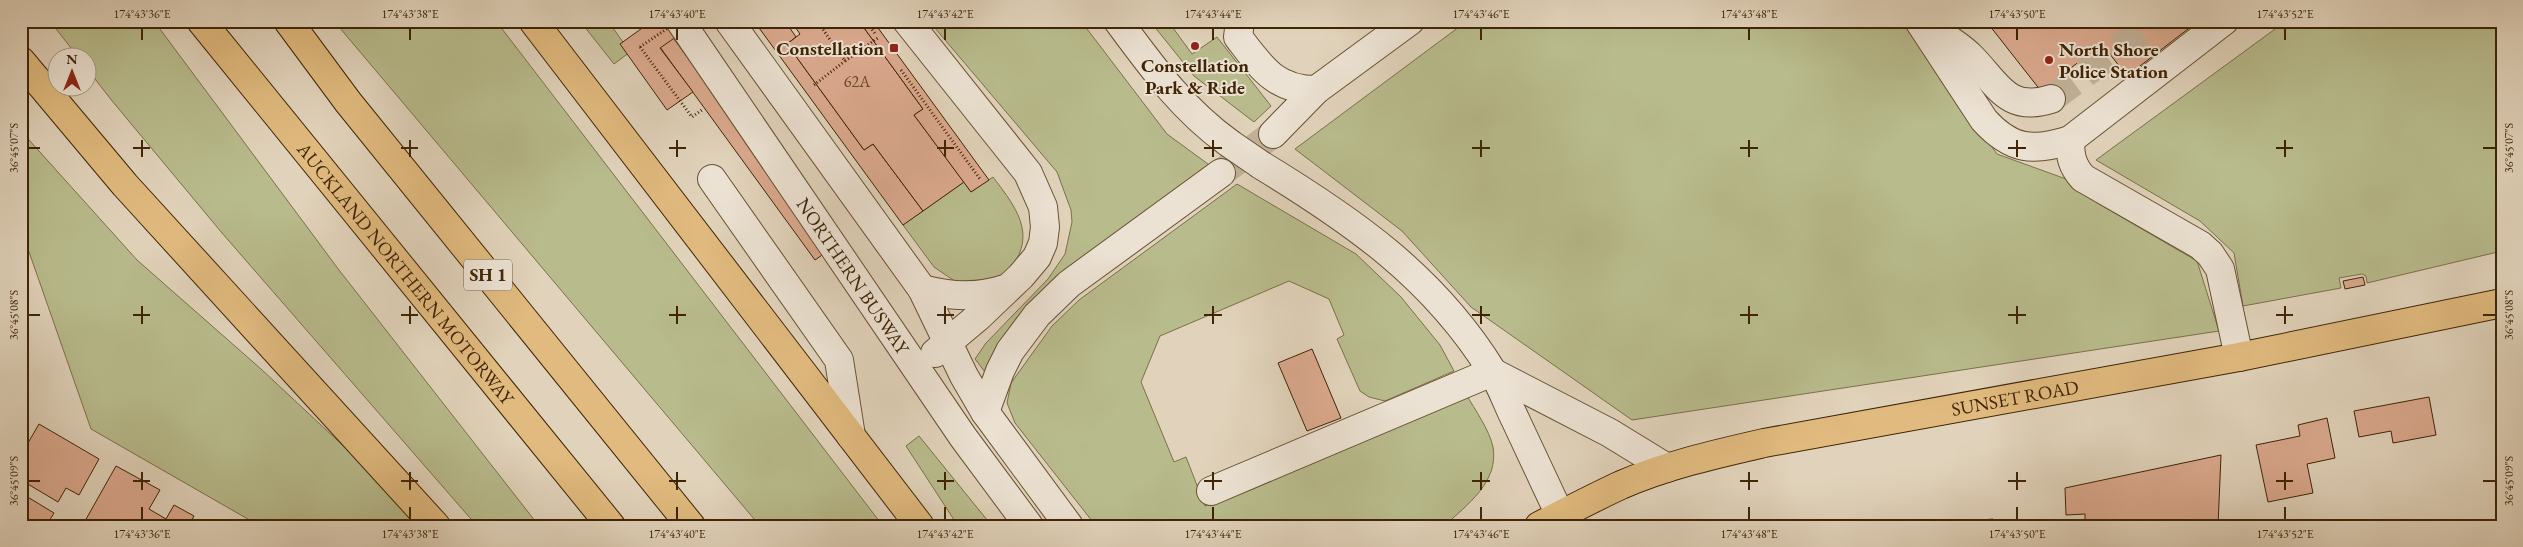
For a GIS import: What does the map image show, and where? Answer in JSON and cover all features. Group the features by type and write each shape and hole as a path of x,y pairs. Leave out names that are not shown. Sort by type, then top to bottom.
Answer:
{"main road":[{"name":"AUCKLAND NORTHERN MOTORWAY","path":"201,21 611,526"},
{"name":"SH 1","path":"288,21 348,102 691,526"},
{"path":"533,21 920,526"},
{"path":"21,61 124,185 436,526"},
{"name":"SUNSET ROAD","path":"1550,521 1621,485 1667,468 1764,444 2239,357 2502,303"}],"lane":[{"name":"NORTHERN BUSWAY","path":"679,21 917,367 962,438 1029,526"},
{"path":"729,21 922,289 985,412 1069,526"},
{"path":"907,21 1028,173 1043,207 1045,227 1043,243 1037,256 1008,288 949,342 917,367"},
{"path":"1118,21 1176,98 1206,126 1261,165 1328,206 1397,258 1444,309 1492,372 1550,521"},
{"path":"1240,21 1238,37 1262,70 1274,79 1296,89 1316,90"},
{"path":"1273,134 1316,90 1410,21"},
{"path":"1921,21 1969,55 2008,97 2018,102 2030,104 2051,99"},
{"path":"1921,21 1984,120 1995,132 2007,141 2029,147 2044,148 2070,140 2224,21"},
{"path":"2070,140 2071,160 2074,168 2083,178 2200,245 2216,261 2239,357"},
{"path":"985,412 1000,371 1010,351 1037,315 1069,284 1221,173"},
{"path":"712,179 839,360 851,436"},
{"path":"922,289 948,296 971,296 989,294 1008,288"},
{"path":"1492,372 1610,433 1667,468"},
{"path":"1211,491 1492,372"}],"path":[{"path":"679,21 640,47 692,117 706,106"},
{"path":"817,21 845,61"},
{"path":"866,21 884,46"},
{"path":"810,88 878,38"},
{"path":"895,62 980,179"}],"green space":[{"path":"50,21 154,21 339,270 539,526 477,526 222,233 113,102 98,83 98,48 71,48"},
{"path":"334,21 496,21 883,526 760,526"},
{"path":"580,21 608,21 630,52 614,64"},
{"path":"929,21 1081,21 1167,134 1212,167 988,376 975,359 986,343 1048,279 1065,254 1072,222 1071,210 1057,172"},
{"path":"1150,21 1168,21 1192,54 1217,37 1271,106 1254,122 1194,76"},
{"path":"1467,21 1901,21 1997,154 2066,179 2099,204 2197,261 2219,331 1632,420 1471,307 1402,231 1295,149"},
{"path":"2286,21 2502,21 2502,251 2367,283 2366,276 2362,274 2339,278 2341,288 2243,306 2234,253 2200,221 2096,160"},
{"path":"21,131 137,260 261,369 414,512 426,526 260,526 91,429 21,229"},
{"path":"993,177 1013,206 1022,226 1021,249 1013,265 1000,278 959,284 934,267 903,225 964,182 971,192"},
{"path":"1237,184 1356,254 1401,297 1440,345 1454,371 1385,401 1369,397 1360,391 1337,339 1344,335 1329,299 1289,281 1160,336 1141,382 1174,462 1186,457 1205,506 1466,394 1488,433 1493,447 1494,460 1486,482 1479,492 1444,526 1096,526 1015,423 1007,403 1011,383 1052,326 1079,300"},
{"path":"919,436 992,526 958,526 906,446"}],"building":[{"path":"641,21 661,21 828,251 815,260"},
{"path":"652,21 699,21 660,48 693,92 667,110 620,44"},
{"path":"754,21 785,21 796,37 787,44 864,150 873,144 923,211 903,225"},
{"path":"791,21 859,21 923,109 914,115 964,182 923,211 873,144 864,150 787,44 800,34"},
{"path":"859,21 873,21 989,180 971,192 914,115 923,109"},
{"name":"North Shore Police Station","path":"1986,21 2197,22 2127,76 2102,44 2041,91"},
{"path":"2363,277 2365,285 2345,289 2343,281"},
{"path":"1312,349 1341,418 1307,431 1278,363"},
{"path":"2429,397 2436,435 2393,443 2391,431 2359,437 2354,411"},
{"path":"2327,418 2335,458 2307,464 2313,493 2268,502 2256,445 2300,436 2298,425"},
{"path":"39,424 99,459 79,495 66,488 58,502 21,480 21,455"},
{"path":"2221,455 2218,526 2085,526 2085,514 2066,515 2065,488"},
{"path":"116,466 160,490 149,509 166,519 174,505 194,516 189,526 93,526 85,521"},
{"path":"21,493 54,513 46,526 21,526"},
{"path":"1993,519 1994,526 1914,526"}],"tunnel":[{"path":"2051,99 2155,21"},
{"path":"1221,173 1273,134"}],"place":[{"name":"Constellation Park & Ride","path":"1195,46"},
{"name":"Constellation","path":"894,48"},
{"name":"North Shore Police Station","path":"2049,60"}]}
